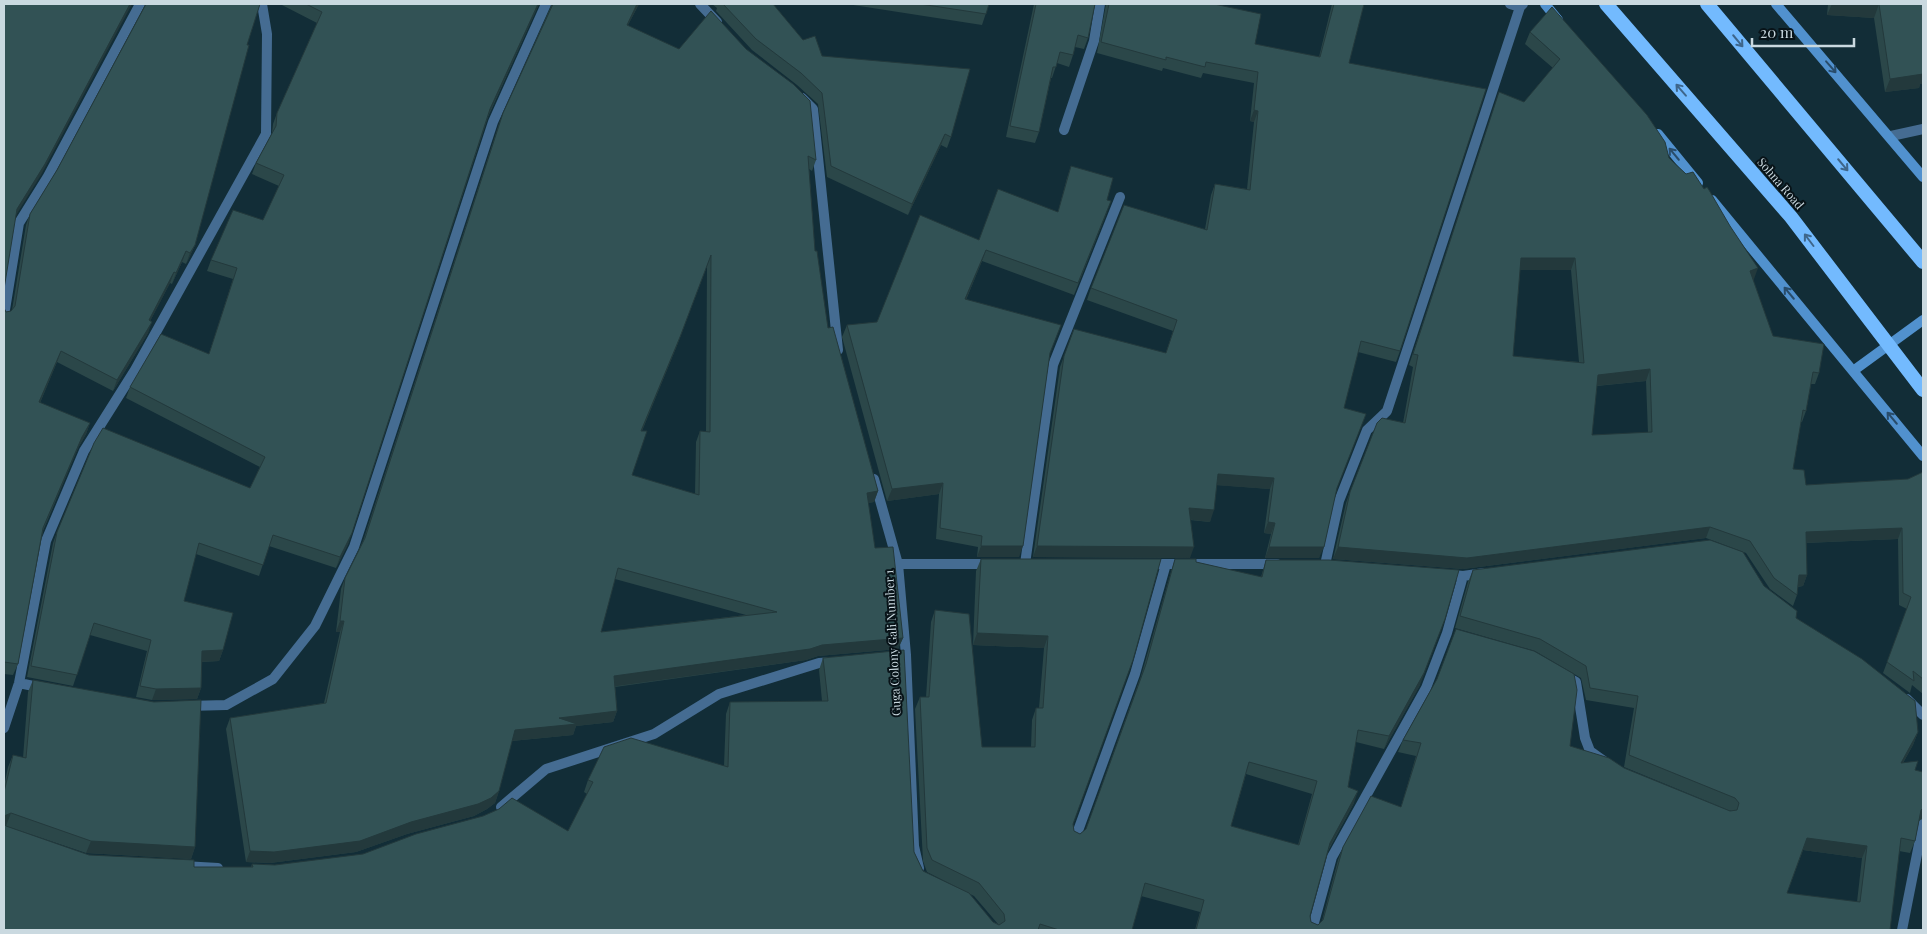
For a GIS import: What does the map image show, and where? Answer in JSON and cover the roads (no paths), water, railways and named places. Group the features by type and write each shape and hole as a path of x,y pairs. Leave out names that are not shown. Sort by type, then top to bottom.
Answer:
{"highway":[{"name":"Sohna Road","path":"1606,4 1791,217 1923,390"},
{"path":"1706,4 1923,262"}],"main road":[{"path":"1545,4 1564,26"},
{"path":"1776,4 1891,136 1923,177"},
{"path":"1648,122 1923,456"},
{"path":"1853,371 1923,320"}],"street":[{"path":"4,316 19,223 46,178 140,4"},
{"path":"4,728 19,683 46,541 84,451 135,370 266,134 267,34 262,4"},
{"path":"180,706 226,705 273,679 315,626 354,547 493,122 546,4"},
{"path":"700,4 727,33"},
{"path":"1064,130 1094,41 1100,4"},
{"path":"1325,565 1338,501 1367,430 1387,411 1518,5"},
{"path":"793,90 813,109 836,342 841,360"},
{"path":"1891,136 1923,129"},
{"name":"Guga Colony Gali Number 1","path":"922,877 916,862 914,846 901,656 898,564 1020,564 1053,365 1120,197"},
{"path":"872,472 898,564"},
{"path":"1138,564 1285,564"},
{"path":"1075,839 1135,674 1166,564"},
{"path":"1434,573 1463,576 1493,572"},
{"path":"1312,930 1332,857 1426,688 1452,635 1463,576"},
{"path":"491,815 546,769 654,734 720,694 819,663 848,661"},
{"path":"1554,670 1576,682 1585,738 1590,751 1614,768"},
{"path":"19,683 57,690"},
{"path":"1900,694 1923,715"},
{"path":"1902,930 1923,824"},
{"path":"173,865 232,868"}]}
